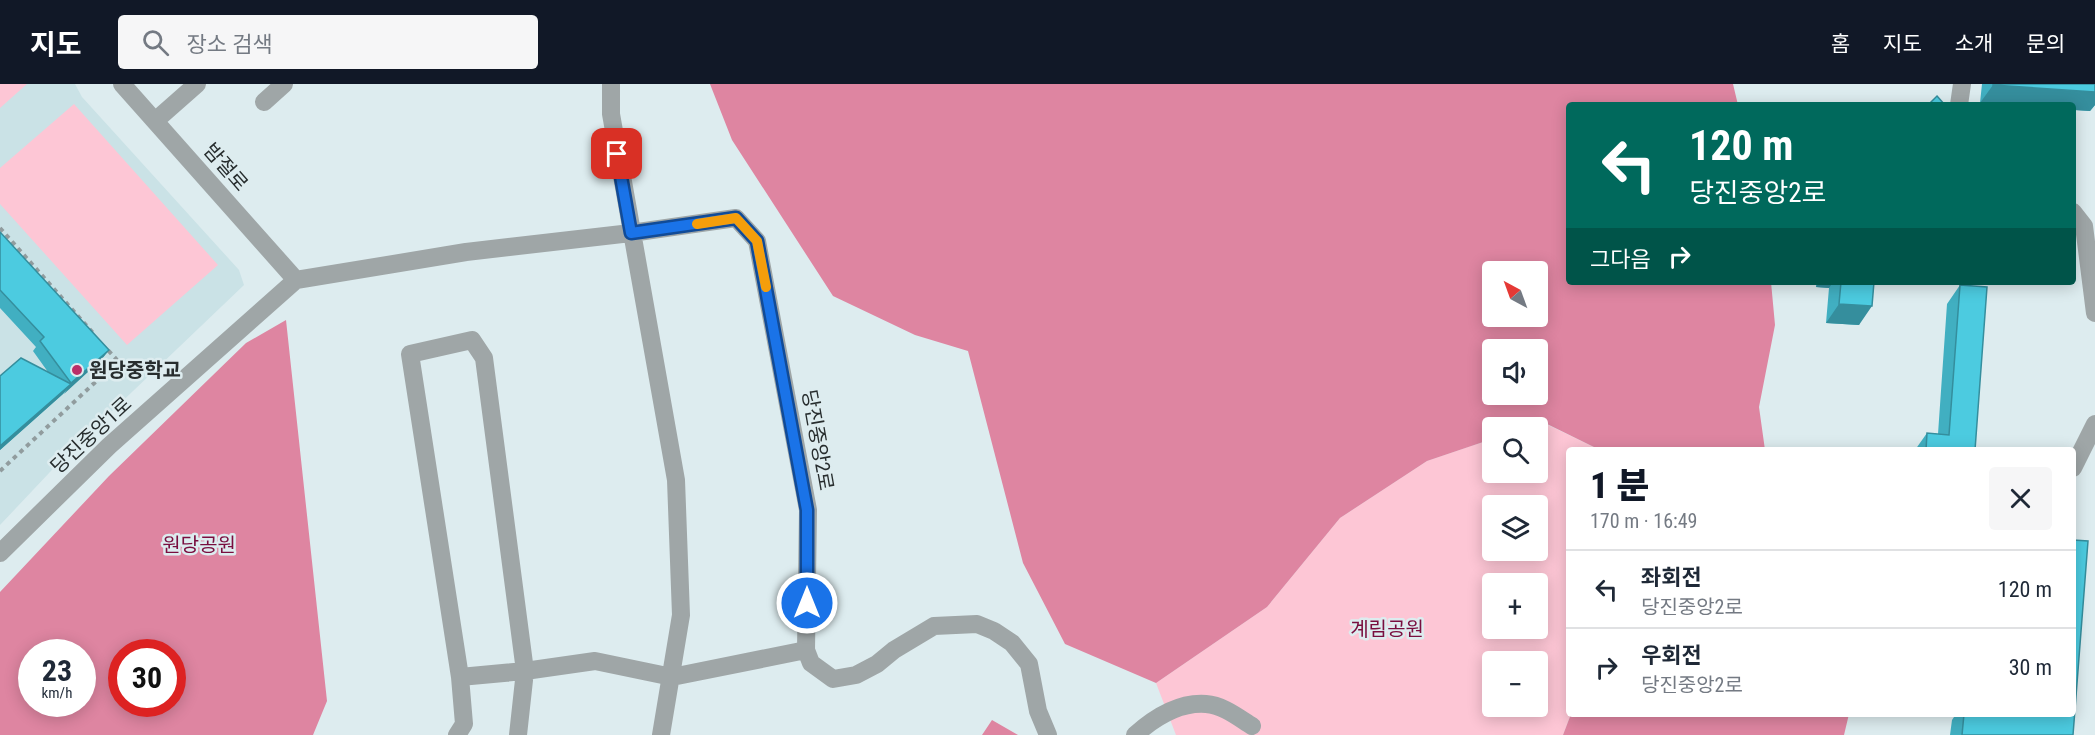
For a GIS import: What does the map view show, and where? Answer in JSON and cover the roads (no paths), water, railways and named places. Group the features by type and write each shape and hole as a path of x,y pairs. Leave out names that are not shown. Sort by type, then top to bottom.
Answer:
{"street":[{"name":"밤절로","path":"122,84 296,280"},
{"path":"155,121 198,84"},
{"path":"264,102 284,84"},
{"path":"611,84 610,114 676,480 681,615 661,735"},
{"path":"1959,102 1962,84"},
{"path":"2076,216 2084,226 2095,313"},
{"name":"당진중앙2로","path":"631,233 736,218 757,241 807,510 806,650"},
{"path":"296,280 466,252 631,233"},
{"name":"당진중앙1로","path":"0,553 109,446 296,280"},
{"path":"457,735 464,724 460,677 410,354 472,340 484,358 525,671 518,735"},
{"path":"2076,462 2095,423"},
{"path":"460,677 595,661 672,676 806,650 812,663 833,679 856,675 877,664 894,650 934,626 977,624 994,631 1012,644 1029,664 1038,711 1048,735"},
{"path":"1136,735 1151,721 1165,713 1186,706 1207,704 1228,711 1252,726"}],"place":[{"name":"원당중학교","path":"77,370"}],"park label":[{"name":"원당공원","path":"199,545"},
{"name":"계림공원","path":"1387,629"}]}
